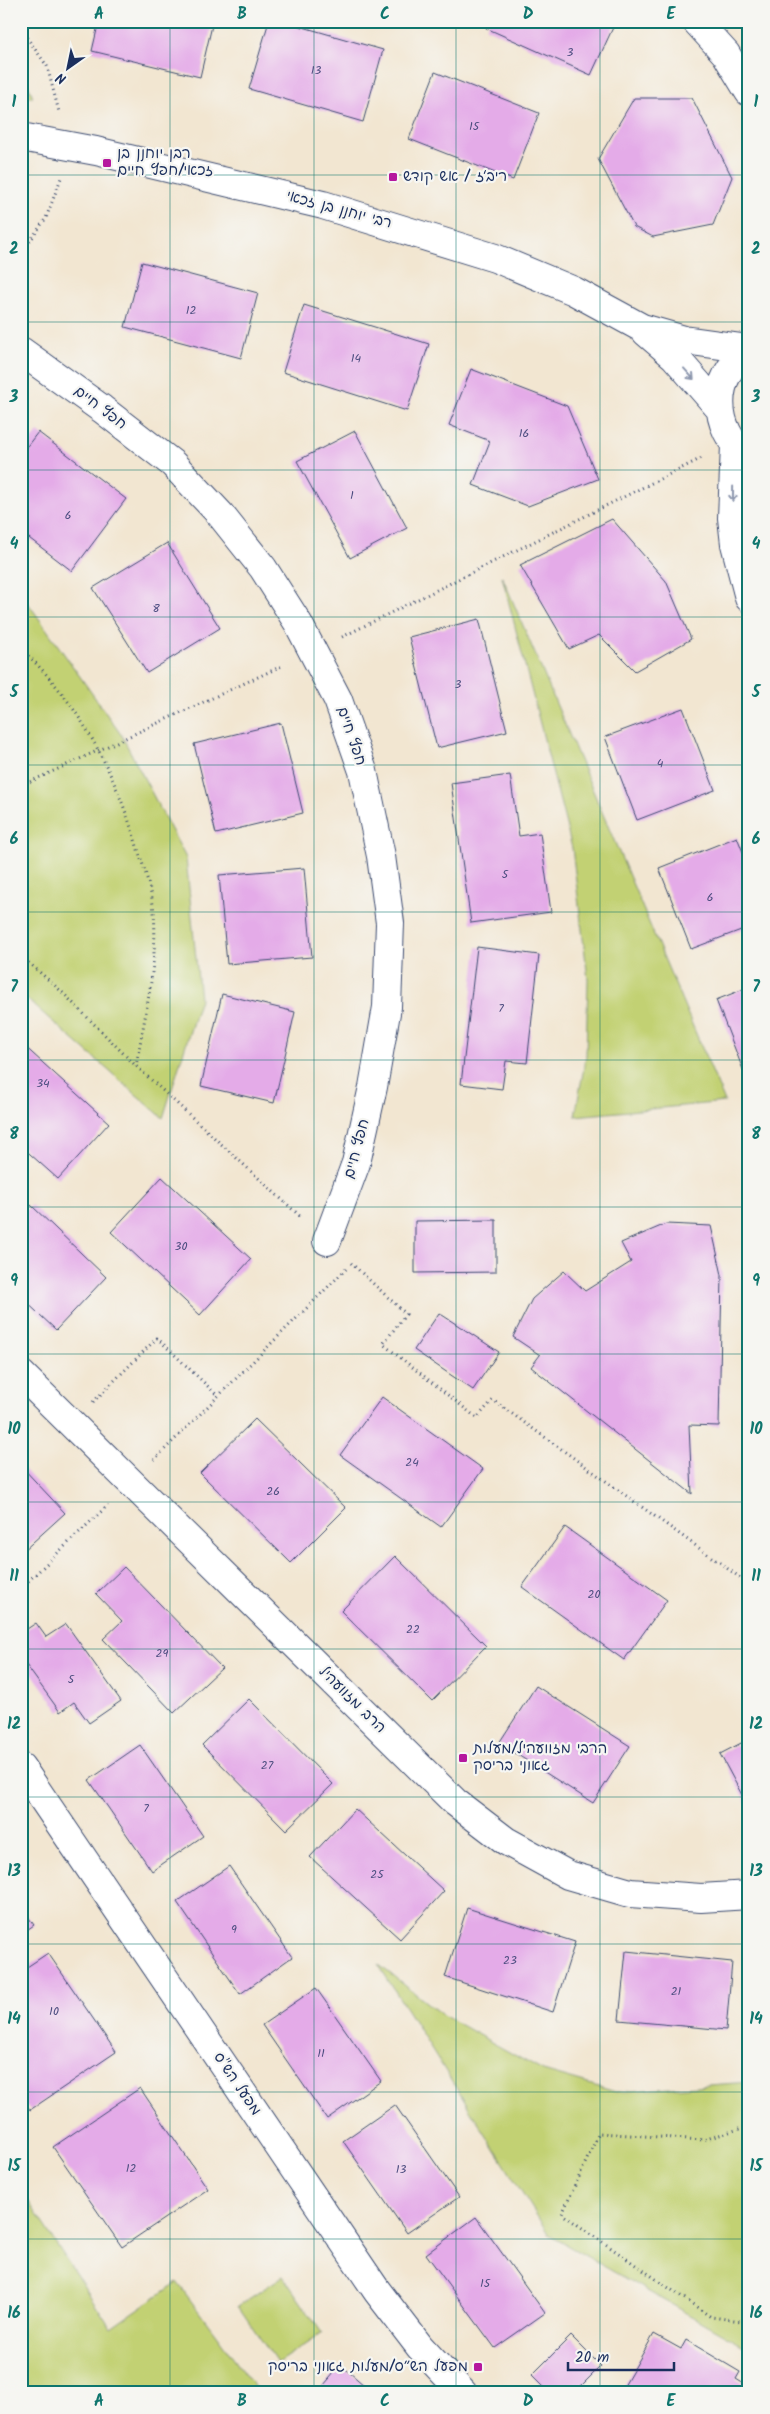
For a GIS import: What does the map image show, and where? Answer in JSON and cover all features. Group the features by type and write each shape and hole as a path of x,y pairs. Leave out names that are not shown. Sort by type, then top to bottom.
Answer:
{"street":[{"path":"696,21 726,54 749,92"},
{"name":"רבי יוחנן בן זכאי","path":"21,138 96,151 323,204 412,230 495,258 574,291 642,328 684,340 749,350"},
{"name":"רבי יוחנן בן זכאי","path":"642,328 674,356 720,409"},
{"path":"747,583 735,544 732,518 742,452 724,428 720,409 722,390 729,371 749,350"},
{"name":"חפץ חיים","path":"21,351 102,409 172,464 220,514 263,568 298,623 338,700 363,770 381,856 390,922 386,1007 372,1088 356,1163 327,1241"},
{"name":"הרב מזוועהיל","path":"21,1374 455,1802 506,1841 568,1875 630,1893 701,1898 749,1895"},
{"name":"מפעל הש\"ס","path":"21,1767 377,2292 420,2347 463,2393"}],"path":[{"path":"21,27 28,21"},
{"path":"21,786 313,652 702,458"},
{"path":"21,649 67,700 99,749 127,810 154,911 152,971 136,1066"},
{"path":"21,956 60,990 136,1066 406,1314 383,1344 477,1418 493,1400 749,1584"},
{"path":"21,1588 131,1483 352,1264"},
{"path":"71,1424 157,1338 218,1396"},
{"path":"749,2126 703,2140 599,2132 562,2214 711,2317 749,2322"}],"green space":[{"path":"21,66 33,97 21,97"},
{"path":"502,576 725,1102 575,1116 586,1056 588,979 572,848"},
{"path":"21,597 28,603 122,736 186,858 200,999 163,1118 21,994"},
{"path":"378,1964 441,2014 543,2071 616,2092 749,2082 749,2349 549,2235"},
{"path":"21,2190 111,2328 177,2282 259,2393 21,2393"},
{"path":"283,2276 322,2333 277,2363 238,2306"}],"building":[{"path":"99,21 213,21 200,77 92,51"},
{"path":"269,21 282,21 383,50 363,122 249,89"},
{"path":"489,21 616,21 591,75 486,28"},
{"path":"435,72 539,113 513,180 409,139"},
{"path":"634,98 692,98 732,177 713,225 653,237 634,227 598,159"},
{"path":"142,262 258,293 241,358 125,327"},
{"path":"304,305 429,344 407,411 283,372"},
{"path":"471,369 567,406 598,479 528,506 473,485 490,441 449,425"},
{"path":"355,431 407,528 350,558 297,461"},
{"path":"38,432 126,499 72,571 21,532 21,454"},
{"path":"612,519 666,581 691,639 635,671 599,635 569,649 520,565"},
{"path":"167,543 220,628 147,673 93,588"},
{"path":"479,619 507,731 437,748 409,637"},
{"path":"683,708 715,790 637,820 605,737"},
{"path":"281,723 303,813 216,834 194,744"},
{"path":"510,775 519,836 540,833 551,912 471,923 451,783"},
{"path":"737,837 749,867 749,927 691,949 659,868"},
{"path":"304,868 312,957 227,964 219,875"},
{"path":"477,947 539,955 527,1063 506,1061 502,1089 461,1084"},
{"path":"749,987 749,1080 747,1080 716,1000"},
{"path":"222,994 295,1012 274,1103 201,1086"},
{"path":"21,1043 109,1123 58,1179 21,1146"},
{"path":"162,1177 251,1259 200,1315 111,1232"},
{"path":"31,1205 106,1277 56,1330 21,1297 21,1216"},
{"path":"496,1220 496,1272 415,1273 415,1221"},
{"path":"666,1224 711,1226 722,1275 719,1426 689,1425 692,1494 531,1367 540,1355 513,1337 532,1299 564,1271 585,1291 631,1262 621,1243"},
{"path":"439,1313 499,1352 473,1390 414,1350"},
{"path":"382,1397 483,1469 441,1527 340,1455"},
{"path":"255,1419 346,1508 291,1563 200,1473"},
{"path":"21,1466 65,1513 21,1553"},
{"path":"565,1527 667,1600 624,1660 522,1587"},
{"path":"395,1556 486,1646 432,1701 341,1611"},
{"path":"124,1567 222,1668 174,1713 103,1639 122,1621 96,1594"},
{"path":"36,1623 46,1637 66,1624 121,1701 89,1723 74,1702 60,1712 21,1658 21,1633"},
{"path":"536,1686 630,1746 593,1803 499,1743"},
{"path":"249,1699 333,1784 286,1830 202,1745"},
{"path":"749,1739 749,1808 720,1754"},
{"path":"140,1745 203,1836 152,1871 89,1780"},
{"path":"355,1809 444,1891 400,1939 310,1857"},
{"path":"229,1866 292,1957 240,1994 177,1902"},
{"path":"21,1907 34,1925 21,1934"},
{"path":"467,1908 575,1942 553,2012 445,1977"},
{"path":"626,1951 732,1962 726,2030 619,2020"},
{"path":"48,1953 116,2052 30,2110 21,2097 21,1971"},
{"path":"316,1988 381,2081 327,2119 262,2025"},
{"path":"140,2088 208,2189 122,2247 53,2147"},
{"path":"395,2105 459,2197 407,2233 343,2141"},
{"path":"476,2217 545,2313 495,2348 426,2254"},
{"path":"654,2334 681,2349 686,2340 740,2372 736,2379 749,2387 749,2393 620,2393"},
{"path":"571,2336 601,2366 574,2393 550,2393 532,2375"},
{"path":"341,2365 373,2393 317,2393"}],"place":[{"name":"רבן יוחנן בן זכאי/חפץ חיים","path":"107,163"},
{"name":"ריב׳ז / אש קודש","path":"393,177"},
{"name":"הרבי מזוועהיל/מעלות גאוני בריסק","path":"463,1758"},
{"name":"מפעל הש״ס/מעלות גאוני בריסק","path":"478,2367"}]}
